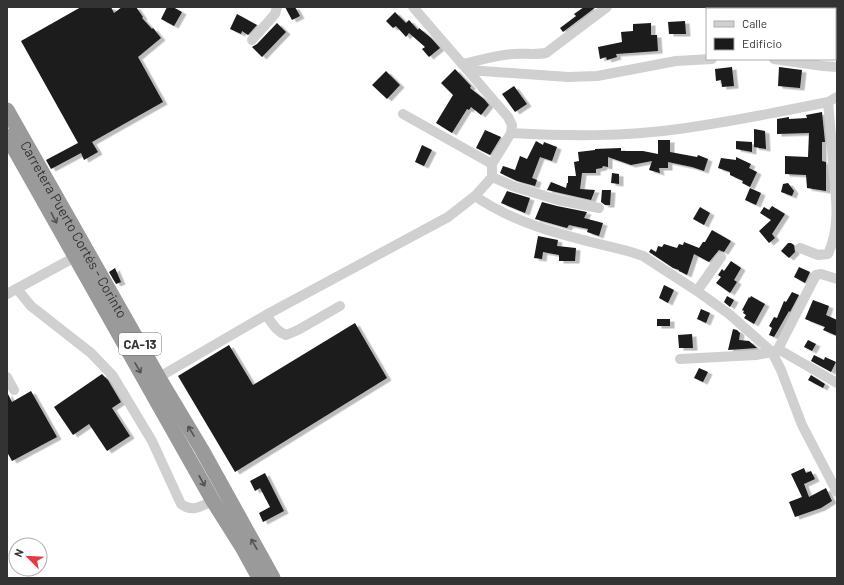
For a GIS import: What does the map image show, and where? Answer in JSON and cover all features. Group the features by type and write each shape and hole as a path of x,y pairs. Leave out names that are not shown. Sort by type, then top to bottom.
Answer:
{"highway":[{"name":"Carretera Puerto Cortés - Corinto","path":"7,110 24,152 75,257 153,380 202,450 273,578"},
{"name":"Carretera Puerto Cortés - Corinto","path":"7,136 24,152 153,380 213,501 242,547 259,578"}],"street":[{"path":"252,40 275,14 277,7"},
{"path":"153,380 266,315 448,218 475,196 492,177 492,164 511,133 512,125 508,117 413,7"},
{"path":"465,67 510,54 546,53 606,7"},
{"path":"465,67 568,77 597,76 676,61 706,59"},
{"path":"782,60 837,67"},
{"path":"511,133 566,136 678,129 758,116 833,99 837,204 836,230 833,244 828,254 818,255 800,248"},
{"path":"403,114 492,164"},
{"path":"492,177 515,187 558,200 599,208"},
{"path":"475,196 508,216 533,225 643,256 698,291 775,350 837,383"},
{"path":"7,294 75,257"},
{"path":"698,291 721,257"},
{"path":"837,279 821,274 816,275 775,350 802,425 835,482 837,492"},
{"path":"18,289 31,306 91,353 113,376 152,441 181,504 187,508 194,509 213,501"},
{"path":"266,315 275,328 286,335 298,330 340,306"},
{"path":"680,359 756,355 775,350"},
{"path":"7,377 14,390"}],"building":[{"path":"81,7 111,7 114,13 122,7 136,7 143,17 142,18 161,38 138,57 163,102 92,142 98,152 84,160 81,153 51,169 46,160 78,143 21,41"},
{"path":"167,7 173,7 182,12 174,26 161,19"},
{"path":"285,7 295,7 300,16 292,20"},
{"path":"584,7 596,7 563,32 560,28 576,16 574,14"},
{"path":"395,12 406,23 409,20 418,30 419,28 440,48 429,57 422,49 425,47 409,33 406,37 396,26 393,28 386,21"},
{"path":"237,14 257,25 248,35 242,31 241,34 230,29"},
{"path":"685,21 686,34 669,34 668,22"},
{"path":"277,23 286,32 262,57 252,47 257,44"},
{"path":"651,23 651,35 657,35 658,51 616,54 617,57 607,60 606,57 600,59 598,47 622,42 621,32 633,31 633,24"},
{"path":"732,67 734,86 722,87 721,80 716,81 715,69"},
{"path":"779,67 802,70 800,88 778,86"},
{"path":"455,69 471,86 470,88 489,105 481,115 471,107 469,110 467,109 452,133 436,123 453,95 441,83"},
{"path":"386,71 400,85 387,99 372,85"},
{"path":"514,86 527,104 515,112 502,94"},
{"path":"822,112 825,142 822,142 822,161 826,162 826,191 807,188 806,175 785,174 785,156 808,157 809,133 777,134 777,119 789,117 789,119 807,118 806,115"},
{"path":"754,129 765,131 766,149 754,147"},
{"path":"485,130 501,137 490,155 476,148"},
{"path":"658,140 670,140 670,152 697,157 698,155 708,159 704,171 668,162 668,168 659,168 660,173 649,170 652,161 631,165 608,157 608,167 603,166 602,168 596,169 596,173 582,173 580,189 595,190 591,200 547,190 551,182 566,188 568,176 576,176 574,162 579,161 578,152 595,149 621,148 621,151 643,151 658,154"},
{"path":"536,141 543,145 544,142 557,147 552,161 540,157 532,178 537,180 535,186 517,181 500,173 503,166 515,170 520,156 527,159"},
{"path":"736,141 752,142 752,152 736,149"},
{"path":"422,145 432,150 424,166 415,162"},
{"path":"736,157 751,164 749,168 757,172 750,187 742,183 743,181 730,175 730,172 718,168 721,158 736,160"},
{"path":"612,173 619,174 619,184 611,183"},
{"path":"788,183 794,191 792,196 781,192 783,184"},
{"path":"750,188 761,193 756,205 745,200"},
{"path":"602,190 611,190 610,205 605,205 601,202"},
{"path":"507,191 530,198 525,213 501,203"},
{"path":"542,202 587,212 584,218 603,223 599,236 587,232 588,229 569,225 567,228 535,219"},
{"path":"772,206 785,214 772,234 775,238 769,243 759,231 771,220 760,213 764,207 769,210"},
{"path":"700,207 710,213 704,225 693,219"},
{"path":"712,230 731,241 724,252 719,250 709,262 694,254 687,275 673,268 649,252 651,249 656,252 658,246 662,247 664,244 677,248 679,244 683,245 684,242 699,248 703,242 705,242"},
{"path":"538,236 558,240 557,246 576,248 575,261 559,261 559,255 543,252 542,259 534,258"},
{"path":"788,243 794,245 795,252 789,258 781,251"},
{"path":"731,261 741,268 734,280 737,282 730,293 716,283 721,277 718,275 722,269 724,271"},
{"path":"799,267 810,272 805,283 794,277"},
{"path":"115,268 121,282 116,284 109,272"},
{"path":"664,285 674,290 668,303 659,298"},
{"path":"792,292 799,295 790,312 789,311 774,337 769,335 772,328 769,326 774,317 777,318 784,301 786,302"},
{"path":"727,296 734,300 730,307 724,302"},
{"path":"751,296 765,304 754,324 744,318 746,315 742,310"},
{"path":"813,300 829,306 826,315 837,320 837,336 823,330 825,327 805,319"},
{"path":"701,309 710,313 706,323 697,319"},
{"path":"657,319 670,319 670,326 657,326"},
{"path":"355,323 387,378 235,472 178,376 229,345 253,385"},
{"path":"733,329 740,333 739,340 749,341 757,348 728,350"},
{"path":"692,334 693,348 679,348 678,335"},
{"path":"808,340 816,344 812,351 804,347"},
{"path":"814,355 824,360 825,357 836,362 831,372 811,361"},
{"path":"699,368 708,372 703,382 694,378"},
{"path":"102,374 108,380 121,402 112,408 130,436 107,451 89,424 73,435 54,407"},
{"path":"811,375 825,384 823,388 808,380"},
{"path":"31,391 57,437 12,461 7,452 7,392 12,402"},
{"path":"804,468 806,473 811,471 815,479 804,484 809,497 826,488 832,501 821,508 795,517 789,502 802,497 791,474"},
{"path":"265,473 284,511 263,522 259,513 270,507 260,488 255,491 250,481"}]}
